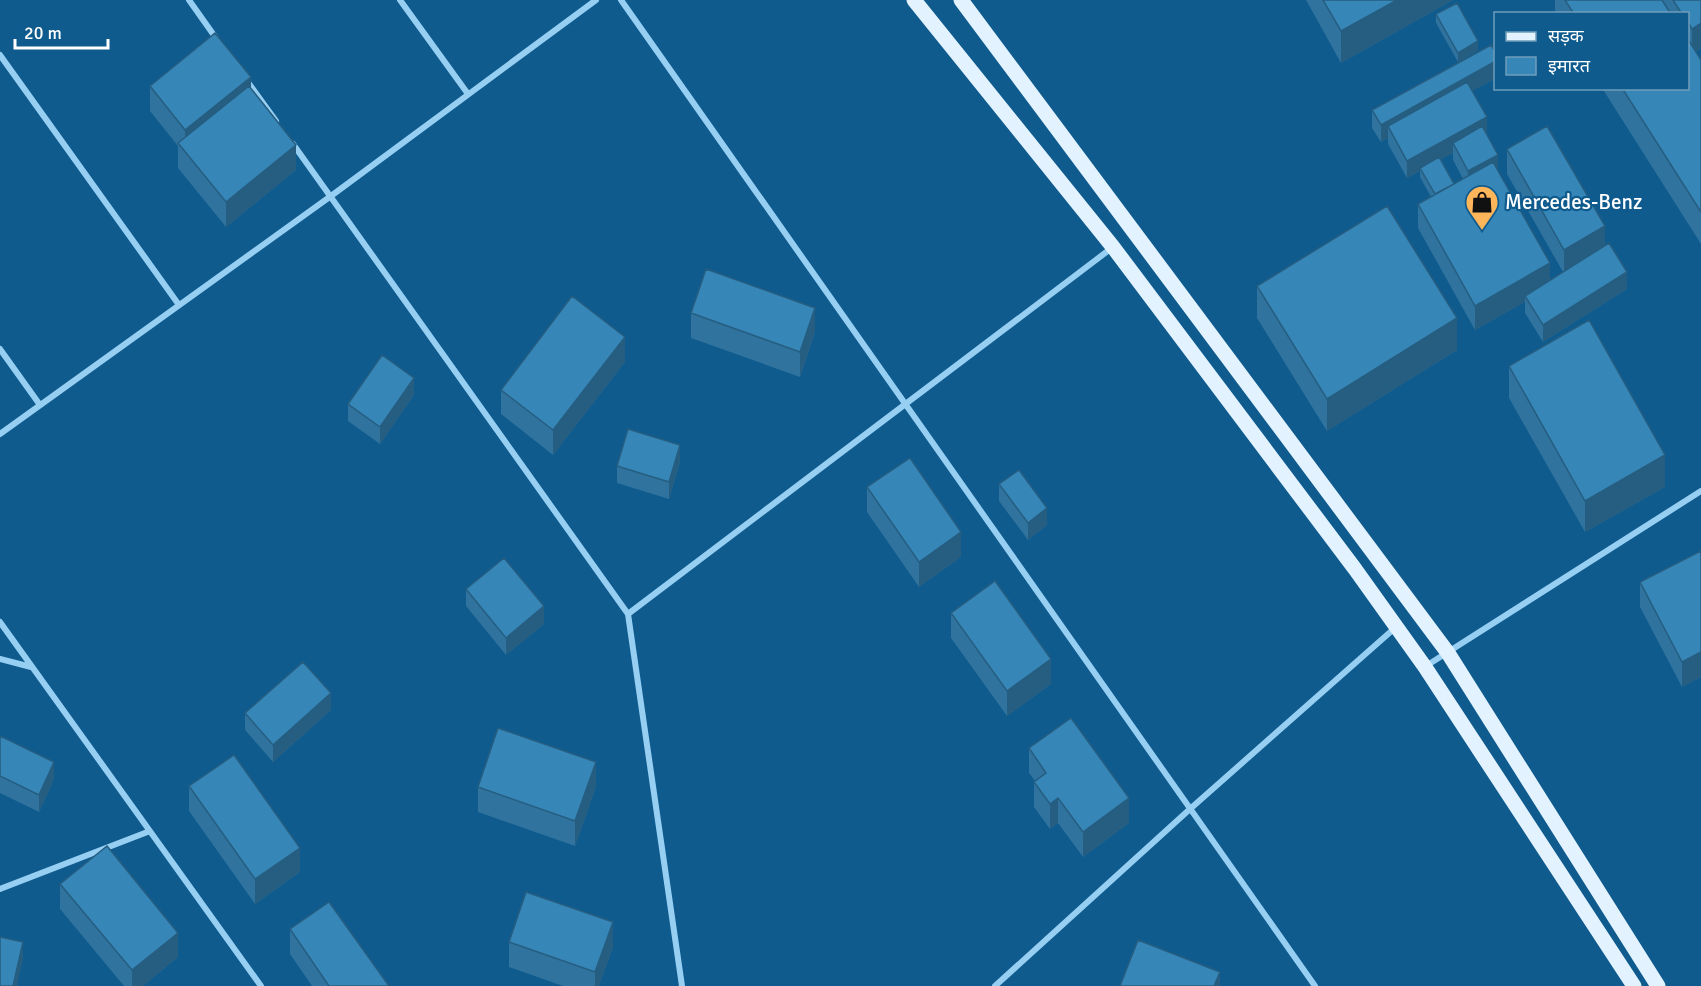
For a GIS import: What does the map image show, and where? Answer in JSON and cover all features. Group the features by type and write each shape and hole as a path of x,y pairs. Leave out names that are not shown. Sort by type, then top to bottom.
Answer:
{"main road":[{"path":"914,0 1113,247 1396,627 1425,667 1634,986"},
{"path":"961,0 1448,653 1658,986"}],"street":[{"path":"189,0 222,46"},
{"path":"400,0 468,94"},
{"path":"0,434 331,196 596,0"},
{"path":"621,0 1315,986"},
{"path":"0,55 179,305"},
{"path":"243,75 283,130"},
{"path":"290,140 628,614 682,986"},
{"path":"628,614 1113,247"},
{"path":"0,349 40,405"},
{"path":"1425,667 1701,491"},
{"path":"0,622 261,986"},
{"path":"995,986 1190,809 1396,627"},
{"path":"0,658 32,667"},
{"path":"0,889 150,831"}],"building":[{"path":"1323,0 1397,0 1341,31"},
{"path":"1565,0 1662,0 1670,12 1573,12"},
{"path":"1673,0 1701,0 1701,23 1692,29 1689,24 1689,12 1681,12"},
{"path":"1457,3 1478,41 1458,53 1436,14"},
{"path":"215,33 251,77 185,130 150,86"},
{"path":"1689,41 1701,60 1701,212 1623,90 1689,90"},
{"path":"1491,45 1494,50 1494,62 1381,125 1372,110"},
{"path":"1467,82 1487,117 1407,161 1388,126"},
{"path":"249,86 296,145 226,202 178,143"},
{"path":"1482,126 1498,155 1468,171 1453,143"},
{"path":"1547,126 1605,226 1564,250 1507,149"},
{"path":"1439,157 1454,184 1435,194 1420,168"},
{"path":"1493,162 1550,263 1475,306 1418,204"},
{"path":"1387,206 1457,318 1327,399 1257,286"},
{"path":"1609,243 1627,272 1543,325 1525,296"},
{"path":"706,269 815,308 800,352 691,313"},
{"path":"572,296 625,337 553,430 501,390"},
{"path":"1589,320 1665,455 1585,501 1509,366"},
{"path":"382,355 414,378 380,427 348,404"},
{"path":"628,429 680,445 669,482 617,466"},
{"path":"910,458 961,532 919,562 867,487"},
{"path":"1019,470 1047,508 1028,523 999,484"},
{"path":"1701,551 1701,652 1682,662 1640,582"},
{"path":"504,558 544,606 506,638 466,589"},
{"path":"995,581 1051,659 1007,691 951,613"},
{"path":"303,662 331,693 273,745 245,713"},
{"path":"1071,718 1129,798 1083,832 1058,798 1050,804 1034,782 1046,773 1029,748"},
{"path":"498,728 596,762 575,821 478,787"},
{"path":"0,736 54,762 39,795 0,776"},
{"path":"234,755 300,848 255,879 189,786"},
{"path":"107,846 178,933 132,970 60,884"},
{"path":"526,892 613,922 595,972 509,942"},
{"path":"329,902 389,986 329,986 290,929"},
{"path":"0,937 23,942 13,986 0,986"},
{"path":"1138,940 1220,972 1214,986 1120,986"}],"place":[{"name":"Mercedes-Benz","path":"1482,231"}]}
